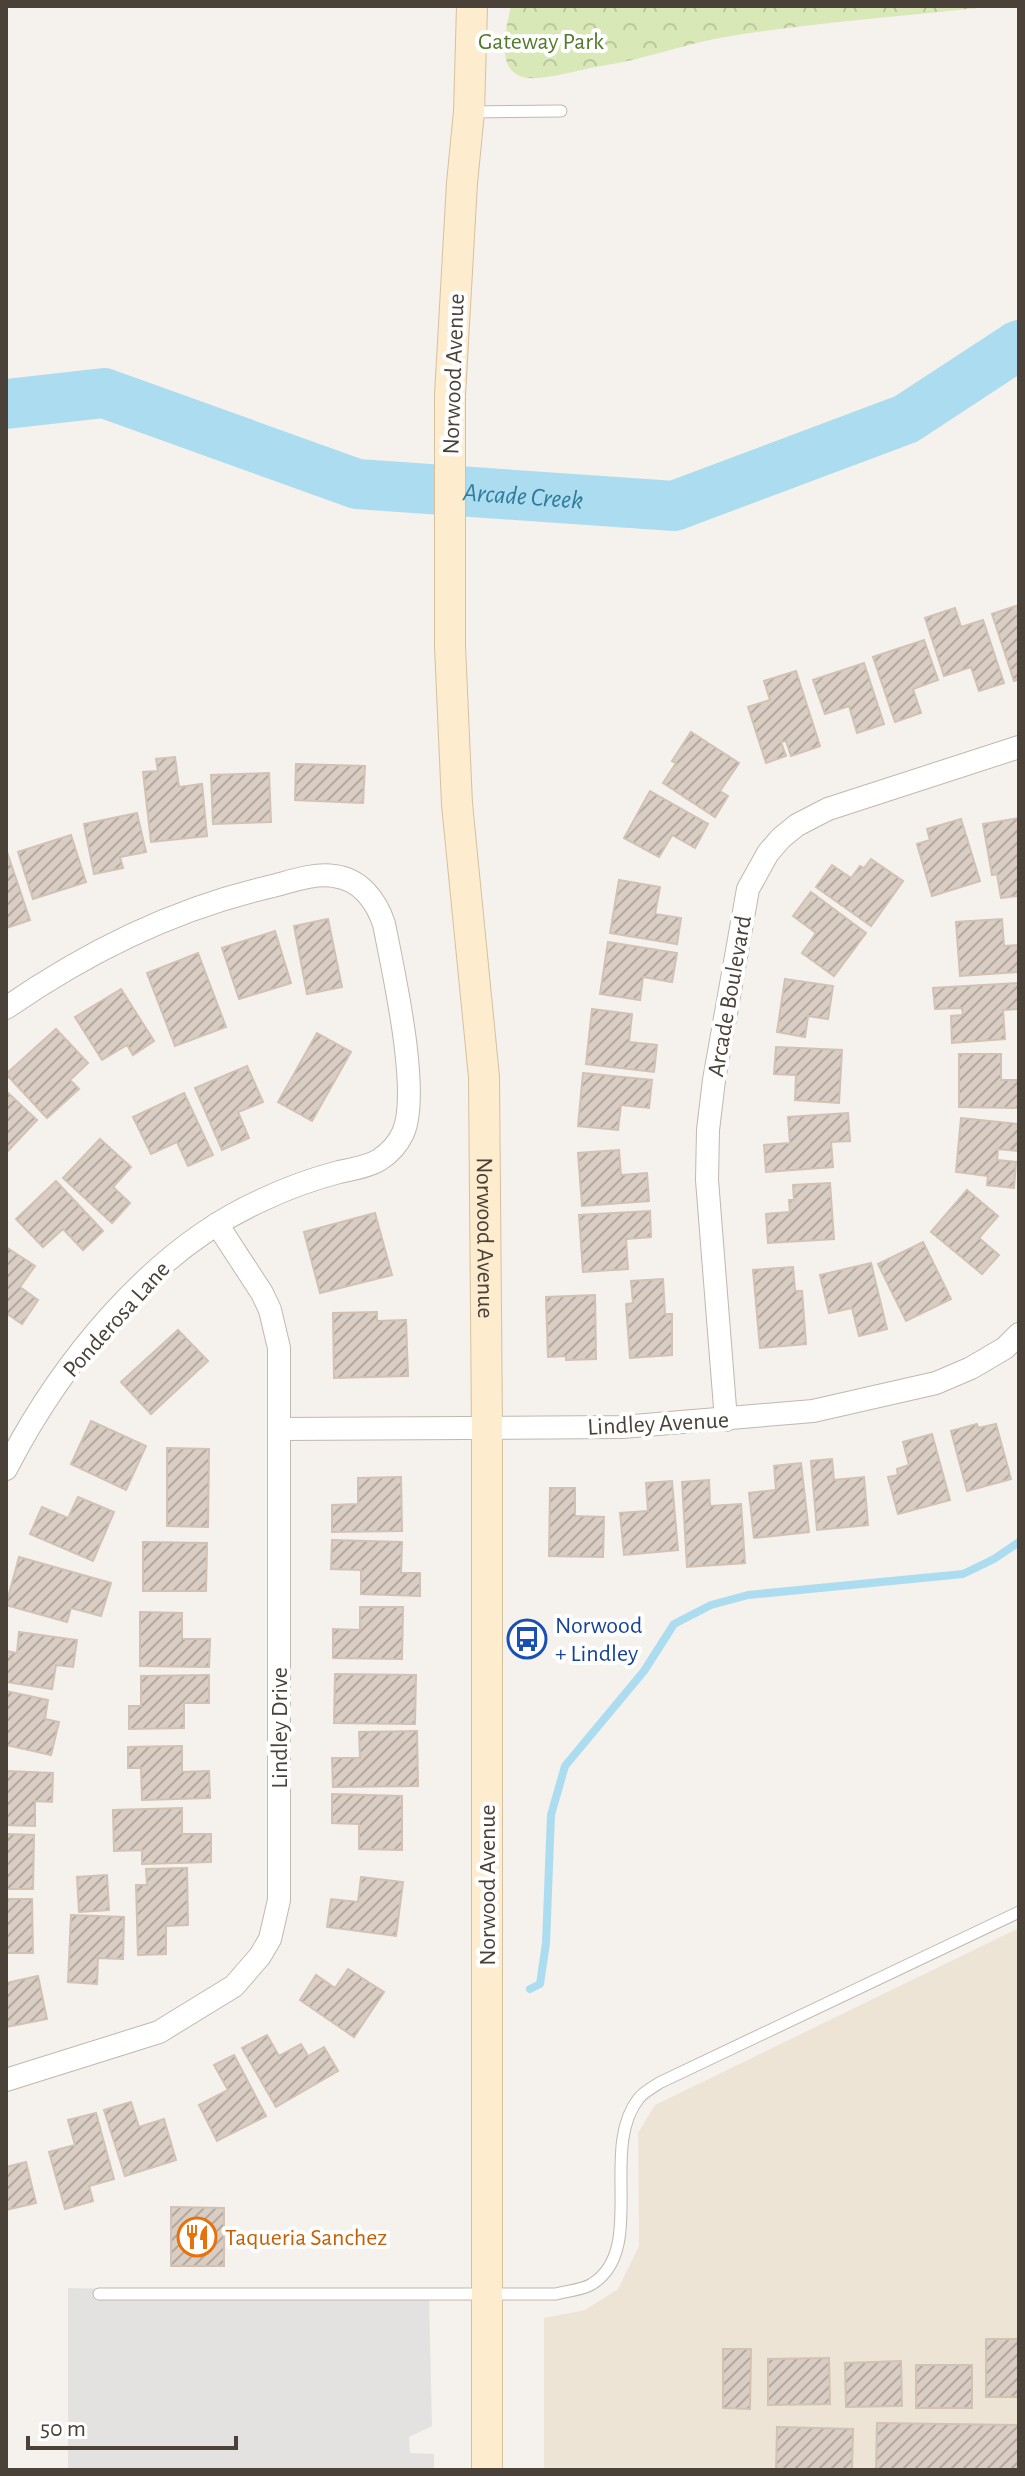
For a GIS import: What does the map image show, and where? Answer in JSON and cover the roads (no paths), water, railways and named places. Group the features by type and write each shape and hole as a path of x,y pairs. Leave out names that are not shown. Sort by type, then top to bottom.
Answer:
{"main road":[{"name":"Norwood Avenue","path":"472,6 469,112 450,395 450,646 457,804 484,1077 487,2470"}],"street":[{"name":"Arcade Boulevard","path":"726,1420 707,1180 708,1130 716,1064 748,889 768,853 781,838 817,814 1019,747"},
{"name":"Ponderosa Lane","path":"6,1008 58,972 170,916 242,892 316,876 334,876 355,883 380,911 405,1041 408,1106 404,1132 394,1148 378,1161 297,1185 257,1202 183,1247 149,1277 95,1336 46,1399 6,1469"},
{"name":"Lindley Drive","path":"6,2080 159,2032 234,1986 254,1965 270,1939 279,1900 279,1348 270,1310 262,1293 217,1224"},
{"name":"Lindley Avenue","path":"280,1429 622,1427 813,1411 936,1383 971,1368 1005,1348 1019,1334"}],"lane":[{"path":"469,112 561,111"},
{"path":"99,2294 556,2294 591,2285 614,2261 620,2233 621,2148 625,2126 641,2095 659,2083 1019,1912"}],"waterway":[{"name":"Arcade Creek","path":"6,404 104,393 357,484 674,506 906,419 1019,345"},
{"path":"530,1989 540,1984 546,1943 551,1815 565,1766 644,1671 674,1624 711,1605 748,1595 963,1574 1019,1542"}],"place":[{"name":"Norwood + Lindley","path":"527,1639"},
{"name":"Taqueria Sanchez","path":"197,2237"}],"park label":[{"name":"Gateway Park","path":"541,41"}]}
